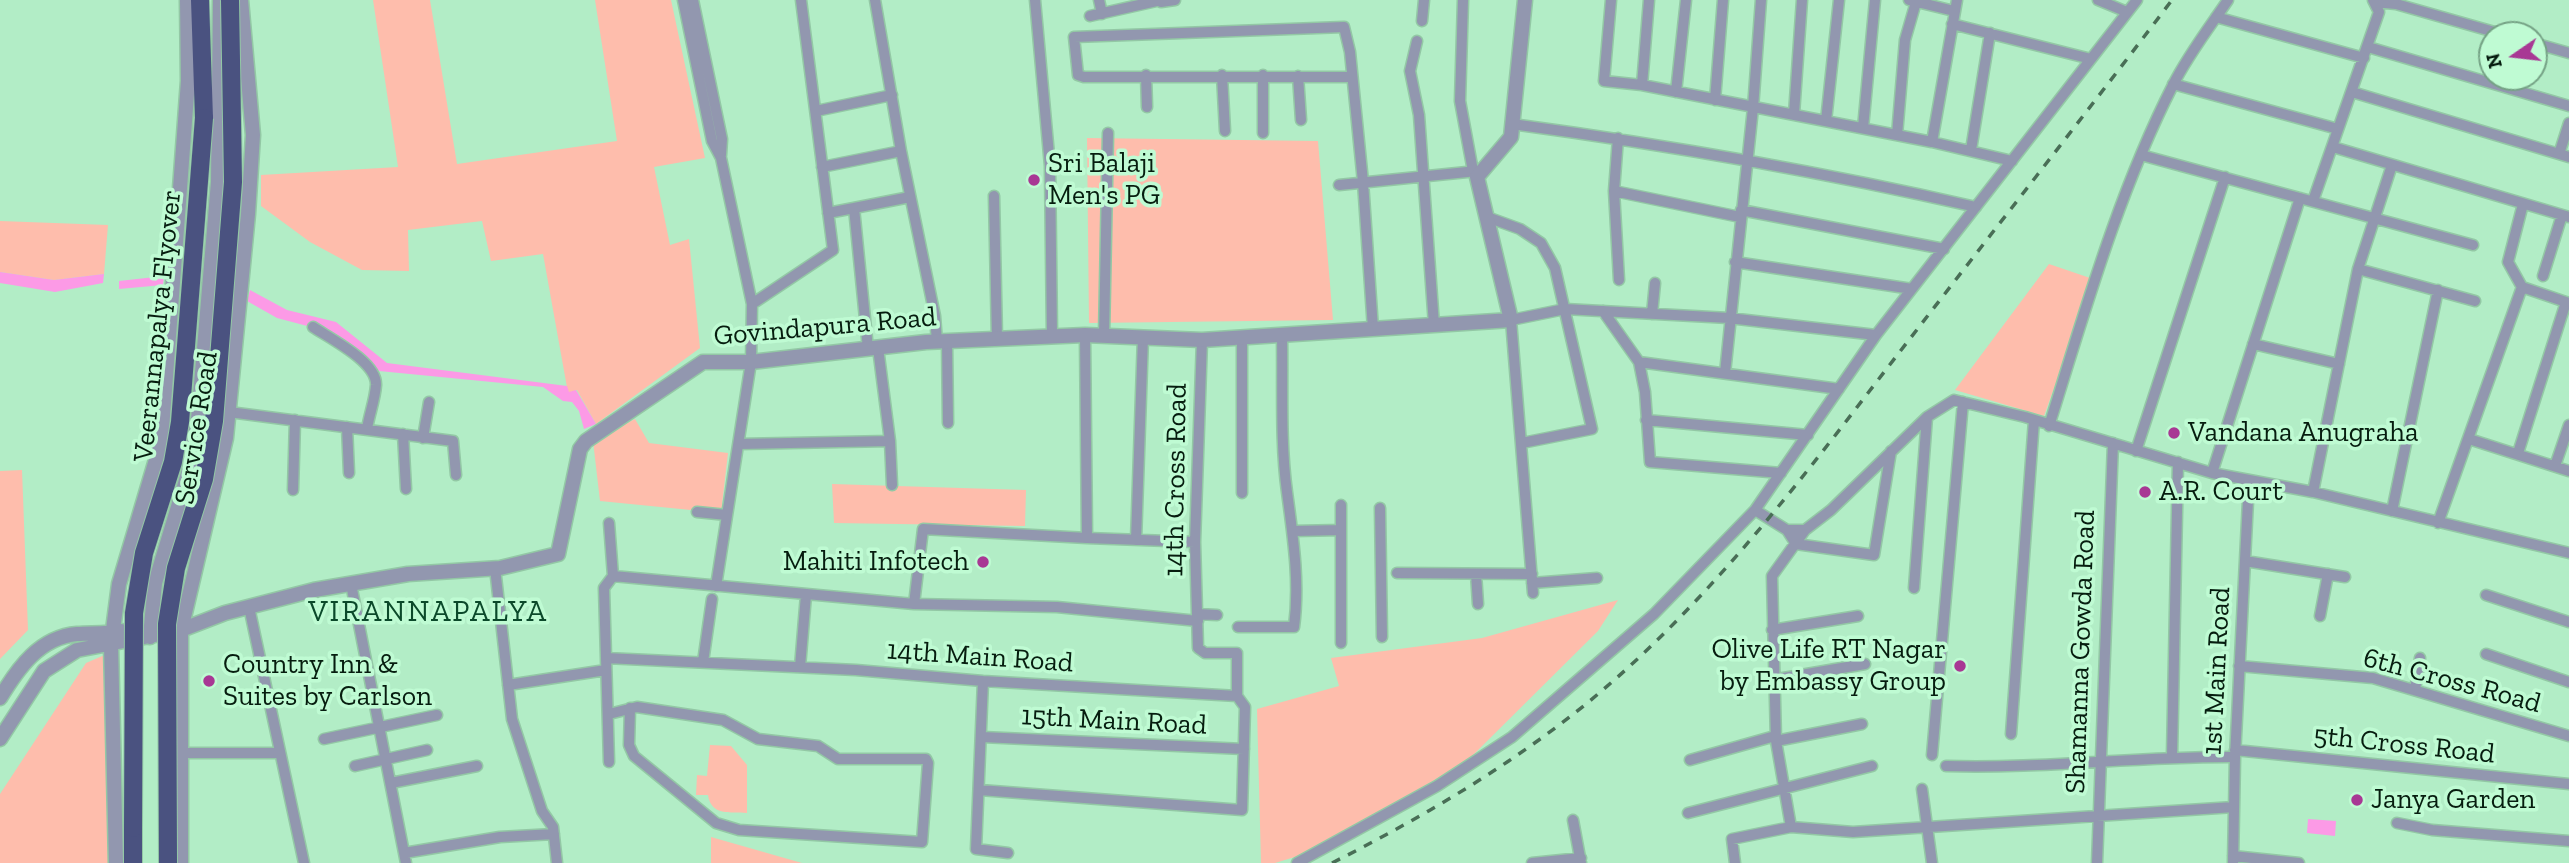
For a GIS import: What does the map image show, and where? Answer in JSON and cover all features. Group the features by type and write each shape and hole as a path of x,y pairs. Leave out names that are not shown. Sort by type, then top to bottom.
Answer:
{"highway":[{"name":"Veerannapalya Flyover","path":"133,863 134,613 144,553 170,471 180,422 212,120 200,0"},
{"path":"168,863 167,624 176,568 204,479 214,421 233,181 230,0"}],"street":[{"path":"117,863 112,639 119,584 161,443 188,81 187,0"},
{"path":"150,631 158,572 194,449 215,229 212,120 220,0"},
{"name":"Service Road","path":"181,863 181,753 188,624 226,438 253,135 242,0"},
{"path":"684,0 712,141 721,158"},
{"path":"693,0 722,139 721,158 752,304 751,362 716,586"},
{"path":"752,304 833,250 802,0"},
{"path":"875,0 910,197 942,341 948,423"},
{"path":"1035,0 1050,166 1052,336"},
{"path":"1098,0 1102,14"},
{"path":"1090,16 1133,4 1175,0"},
{"path":"1422,22 1423,0"},
{"path":"1463,0 1460,101 1511,320 1532,583"},
{"path":"1339,185 1478,171 1511,137 1525,0"},
{"path":"1611,0 1604,81 1642,85 1794,114 1972,150 2012,161"},
{"path":"1642,85 1649,0"},
{"path":"1676,92 1686,0"},
{"path":"1715,100 1723,0"},
{"path":"1725,373 1753,108 1761,0"},
{"path":"1794,114 1802,0"},
{"path":"1826,121 1839,0"},
{"path":"1863,128 1875,0"},
{"path":"2098,0 2127,12"},
{"path":"1297,863 1437,786 1527,725 1654,614 1755,510 1876,335 2137,0"},
{"path":"2049,426 2096,277 2141,155 2173,84 2228,0"},
{"path":"1897,135 1905,40 1912,1 1955,5 1932,142"},
{"path":"2374,1 2396,4 2478,27"},
{"path":"2314,201 2379,12 2374,1"},
{"path":"2216,17 2366,52 2569,106"},
{"path":"1952,24 2091,58"},
{"path":"1352,77 1078,75 1074,37 1344,27 1350,52 1363,182 1373,329"},
{"path":"1972,150 1990,33"},
{"path":"1417,41 1410,71 1419,115 1434,325"},
{"path":"2548,47 2569,53"},
{"path":"1146,75 1147,107"},
{"path":"1222,75 1225,131"},
{"path":"1263,75 1263,133"},
{"path":"1298,76 1301,120"},
{"path":"2173,84 2339,129"},
{"path":"2352,92 2564,156 2569,123"},
{"path":"816,111 892,95"},
{"path":"1512,124 1618,138 1841,176 1976,207"},
{"path":"1104,335 1108,133"},
{"path":"1618,138 1614,191 1619,280"},
{"path":"2333,147 2566,216 2543,276"},
{"path":"822,167 901,151"},
{"path":"2141,155 2473,245"},
{"path":"2313,492 2358,269 2392,165"},
{"path":"2136,452 2225,177"},
{"path":"1614,191 1944,249"},
{"path":"994,195 997,339"},
{"path":"828,213 910,197"},
{"path":"2212,473 2300,198"},
{"path":"2518,453 2567,303 2522,287 2507,260 2524,204"},
{"path":"854,208 873,349 890,441 892,485"},
{"path":"1487,217 1520,229 1541,243 1555,268 1592,429 1522,443"},
{"path":"1735,261 1912,289"},
{"path":"2358,269 2475,301"},
{"path":"1652,314 1654,283"},
{"path":"2438,523 2522,287"},
{"path":"2392,511 2438,290"},
{"path":"1511,320 1566,309 1729,318 1876,335"},
{"path":"1603,311 1639,362 1645,392 1650,462 1781,473"},
{"name":"Govindapura Road","path":"112,639 188,624 314,590 408,574 495,568 558,554 580,449 592,435 703,362 751,362 942,341 1085,335 1202,340 1511,320"},
{"path":"313,327 367,365 374,374 376,384 366,429"},
{"path":"1085,335 1087,538"},
{"path":"1238,627 1294,627 1297,605 1294,531 1287,491 1282,335"},
{"path":"1136,540 1143,337"},
{"path":"1242,338 1242,493"},
{"name":"14th Cross Road","path":"1198,617 1195,542 1202,340"},
{"path":"2253,344 2339,363"},
{"path":"1639,362 1839,389"},
{"path":"1791,827 1775,739 1772,576 1805,530 1831,510 1927,417 1954,400 2034,420 2212,473 2313,492 2569,552"},
{"path":"423,438 429,402"},
{"path":"1932,755 1963,402"},
{"path":"229,412 453,441 456,475"},
{"path":"1914,588 1927,417"},
{"path":"293,489 295,420"},
{"path":"1646,420 1808,435"},
{"path":"2011,734 2034,420"},
{"path":"2555,466 2569,425"},
{"path":"347,428 349,473"},
{"path":"403,434 406,489"},
{"path":"2469,439 2569,471"},
{"path":"738,444 890,441"},
{"name":"Shamanna Gowda Road","path":"2097,863 2113,443"},
{"path":"1755,510 1787,530 1796,544 1874,555 1891,451"},
{"path":"2172,756 2178,462"},
{"name":"1st Main Road","path":"2233,859 2235,753 2249,481"},
{"path":"1340,505 1341,643"},
{"path":"1380,508 1382,637"},
{"path":"697,512 727,515"},
{"path":"609,523 613,576 604,587 609,762"},
{"path":"914,604 923,528 1195,542"},
{"path":"1294,531 1341,530"},
{"path":"1787,530 1805,530"},
{"path":"2245,561 2344,577"},
{"path":"495,568 512,719 542,811 553,827 557,863"},
{"path":"1397,573 1476,574 1532,583 1597,579"},
{"path":"1476,574 1478,604"},
{"path":"2320,616 2328,575"},
{"path":"613,576 914,604 1057,607 1198,617 1217,615"},
{"path":"351,584 405,858 500,837 554,834"},
{"path":"800,667 806,595"},
{"path":"2486,595 2569,622"},
{"path":"703,663 712,599"},
{"path":"249,607 304,863"},
{"path":"1772,630 1858,616"},
{"path":"980,790 1242,810 1245,707 1237,696 1237,653 1199,652 1198,617"},
{"path":"0,698 12,678 43,645 65,636 112,639"},
{"path":"0,739 44,671 77,650 112,639"},
{"path":"2486,654 2569,682"},
{"path":"2416,690 2420,659"},
{"name":"14th Main Road","path":"508,685 606,664 703,663 1237,696"},
{"path":"1772,680 1865,664"},
{"name":"6th Cross Road","path":"2239,666 2373,678 2569,736"},
{"path":"982,681 976,849 1008,853"},
{"path":"609,714 630,708 723,720 758,739 818,746 838,759 926,759 928,763 922,842 739,830 716,824 634,756 629,745 630,708"},
{"path":"324,739 437,715"},
{"path":"1690,760 1775,739 1862,724"},
{"path":"609,730 629,725"},
{"name":"15th Main Road","path":"982,737 1244,750"},
{"path":"355,765 427,750"},
{"path":"181,753 280,753"},
{"name":"5th Cross Road","path":"1946,766 2000,768 2235,753 2569,784"},
{"path":"391,783 477,766"},
{"path":"1688,813 1872,766"},
{"path":"1922,789 1932,863"},
{"path":"1735,863 1731,839 1791,827 1853,832 2234,807"},
{"path":"1532,863 1581,860 1573,820"},
{"path":"2397,822 2432,830 2569,841"},
{"path":"2233,859 2299,863"}],"shaded area":[{"path":"373,0 430,0 457,164 617,141 595,0 671,0 705,158 654,167 670,245 689,239 700,348 596,424 577,390 568,393 543,254 491,261 482,221 408,230 409,271 362,270 310,242 261,206 261,175 398,167"},
{"path":"1087,138 1318,141 1333,320 1089,323"},
{"path":"0,221 108,225 104,274 54,280 0,272"},
{"path":"2049,264 2093,279 2044,416 1955,390"},
{"path":"0,272 54,280 104,274 103,283 55,292 0,283"},
{"path":"164,276 163,285 119,289 119,281"},
{"path":"250,290 287,310 336,322 387,363 567,386 569,392 576,390 596,424 584,429 579,411 572,402 563,401 543,387 379,371 330,332 277,318 247,301"},
{"path":"635,419 649,443 728,453 721,513 600,501 593,441"},
{"path":"22,470 28,630 0,659 0,471"},
{"path":"832,484 1026,490 1025,526 834,523"},
{"path":"1618,600 1598,631 1469,759 1321,849 1275,863 1261,863 1257,709 1339,686 1331,658 1482,638"},
{"path":"107,654 111,863 0,863 0,794 86,663"},
{"path":"710,745 731,746 747,765 747,813 722,812 713,807 708,795 696,795 697,775 707,776"},
{"path":"2308,819 2336,821 2335,836 2307,833"},
{"path":"711,837 802,863 711,863"}],"railway":[{"path":"1332,863 1431,810 1526,749 1586,704 1672,625 1712,583 1787,495 2172,0"}],"place":[{"name":"Sri Balaji Men's PG","path":"1034,180"},
{"name":"Vandana Anugraha","path":"2174,433"},
{"name":"A.R. Court","path":"2145,492"},
{"name":"Mahiti Infotech","path":"983,562"},
{"name":"Olive Life RT Nagar by Embassy Group","path":"1960,666"},
{"name":"Country Inn & Suites by Carlson","path":"209,681"},
{"name":"Janya Garden","path":"2357,800"}],"district":[{"name":"VIRANNAPALYA","path":"428,612"}]}
